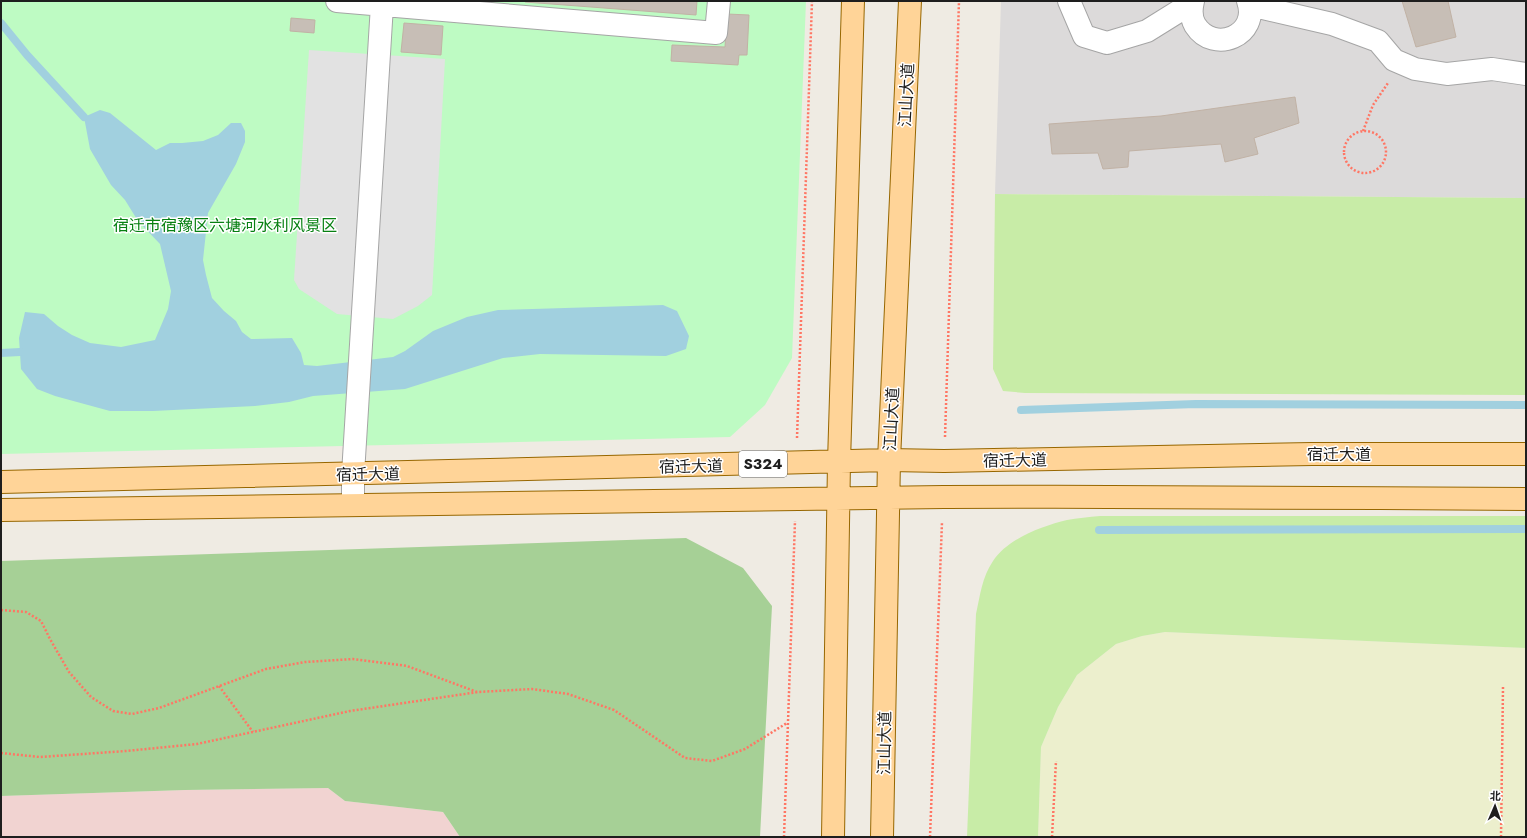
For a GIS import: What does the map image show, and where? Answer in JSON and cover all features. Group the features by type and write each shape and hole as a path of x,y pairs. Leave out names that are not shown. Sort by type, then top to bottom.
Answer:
{"main road":[{"path":"833,837 839,462 853,1"},
{"name":"江山大道","path":"882,837 889,460 910,1"},
{"name":"宿迁大道","path":"1,482 889,460 944,461 1312,454 1526,454"},
{"name":"宿迁大道","path":"1,510 795,498 943,497 1526,499"}],"lane":[{"path":"337,1 716,33 719,1"},
{"path":"1069,1 1084,36 1107,43 1147,31 1193,2"},
{"path":"1193,2 1193,21 1198,30 1214,39 1224,40 1241,32 1247,24 1250,15 1249,3 1332,24 1378,41 1394,60 1415,69 1447,74 1492,68 1526,74"},
{"path":"353,504 353,474 382,5"}],"path":[{"path":"797,463 812,1"},
{"path":"944,461 959,1"},
{"path":"1363,131 1372,104 1401,63"},
{"path":"1363,131 1370,132 1381,139 1386,152 1382,165 1377,170 1364,174 1351,169 1343,156 1343,149 1346,142 1356,133 1363,131"},
{"path":"930,837 943,497"},
{"path":"784,837 795,498"},
{"path":"1,610 26,612 41,620 69,672 91,697 113,711 132,714 159,708 266,669 305,662 353,659 407,666 478,692"},
{"path":"219,686 254,733"},
{"path":"1501,837 1503,687"},
{"path":"1,753 40,757 197,744 254,733 350,711 478,692 532,689 568,694 614,710 685,758 712,761 745,749 788,723"},
{"path":"1052,837 1056,761"}],"shaded area":[{"path":"1001,1 1526,1 1526,198 995,194"},
{"path":"309,50 445,59 432,295 418,306 393,319 337,314 299,289 294,280"},
{"path":"328,788 345,801 443,812 460,837 1,837 1,796 185,790"}],"green space":[{"name":"宿迁市宿豫区六塘河水利风景区","path":"1,1 806,1 792,358 765,405 730,437 1,454"},
{"path":"995,194 1526,198 1526,395 1025,393 1003,391 993,369"},
{"path":"1100,516 1526,516 1526,648 1165,632 1142,636 1116,644 1077,675 1058,707 1041,747 1038,837 967,837 976,614 986,574 999,553 1026,534 1067,520"},
{"path":"686,538 743,568 772,606 760,837 460,837 443,812 345,801 328,788 185,790 1,796 1,561"},
{"path":"1165,632 1526,648 1526,837 1038,837 1041,747 1058,707 1077,675 1116,644 1142,636"}],"water":[{"path":"100,110 110,113 156,150 170,143 203,141 218,135 231,123 241,123 245,131 245,142 236,164 208,213 203,260 206,275 212,298 236,321 242,332 251,339 292,338 301,353 304,365 317,366 393,357 405,351 433,331 467,317 498,310 663,305 677,311 689,336 686,349 666,356 540,354 503,358 405,389 313,396 289,402 255,406 153,411 110,411 55,396 37,389 21,369 19,338 25,312 44,314 72,335 90,343 121,347 155,340 168,309 171,291 160,244 138,221 125,200 111,185 90,149 84,117"}],"building":[{"path":"525,1 697,1 696,15"},
{"path":"1402,1 1448,1 1456,37 1416,47"},
{"path":"727,14 749,15 747,55 739,55 738,65 671,61 672,45 725,47"},
{"path":"291,18 315,20 314,33 290,31"},
{"path":"404,23 443,26 441,55 401,52"},
{"path":"1295,97 1299,123 1254,138 1258,154 1225,162 1221,144 1129,151 1128,167 1103,169 1098,153 1052,154 1049,124 1161,116"}],"waterway":[{"path":"1,23 27,55 84,117"},
{"path":"1,353 20,352"},
{"path":"1021,410 1196,404 1526,405"},
{"path":"1099,530 1526,529"}]}
